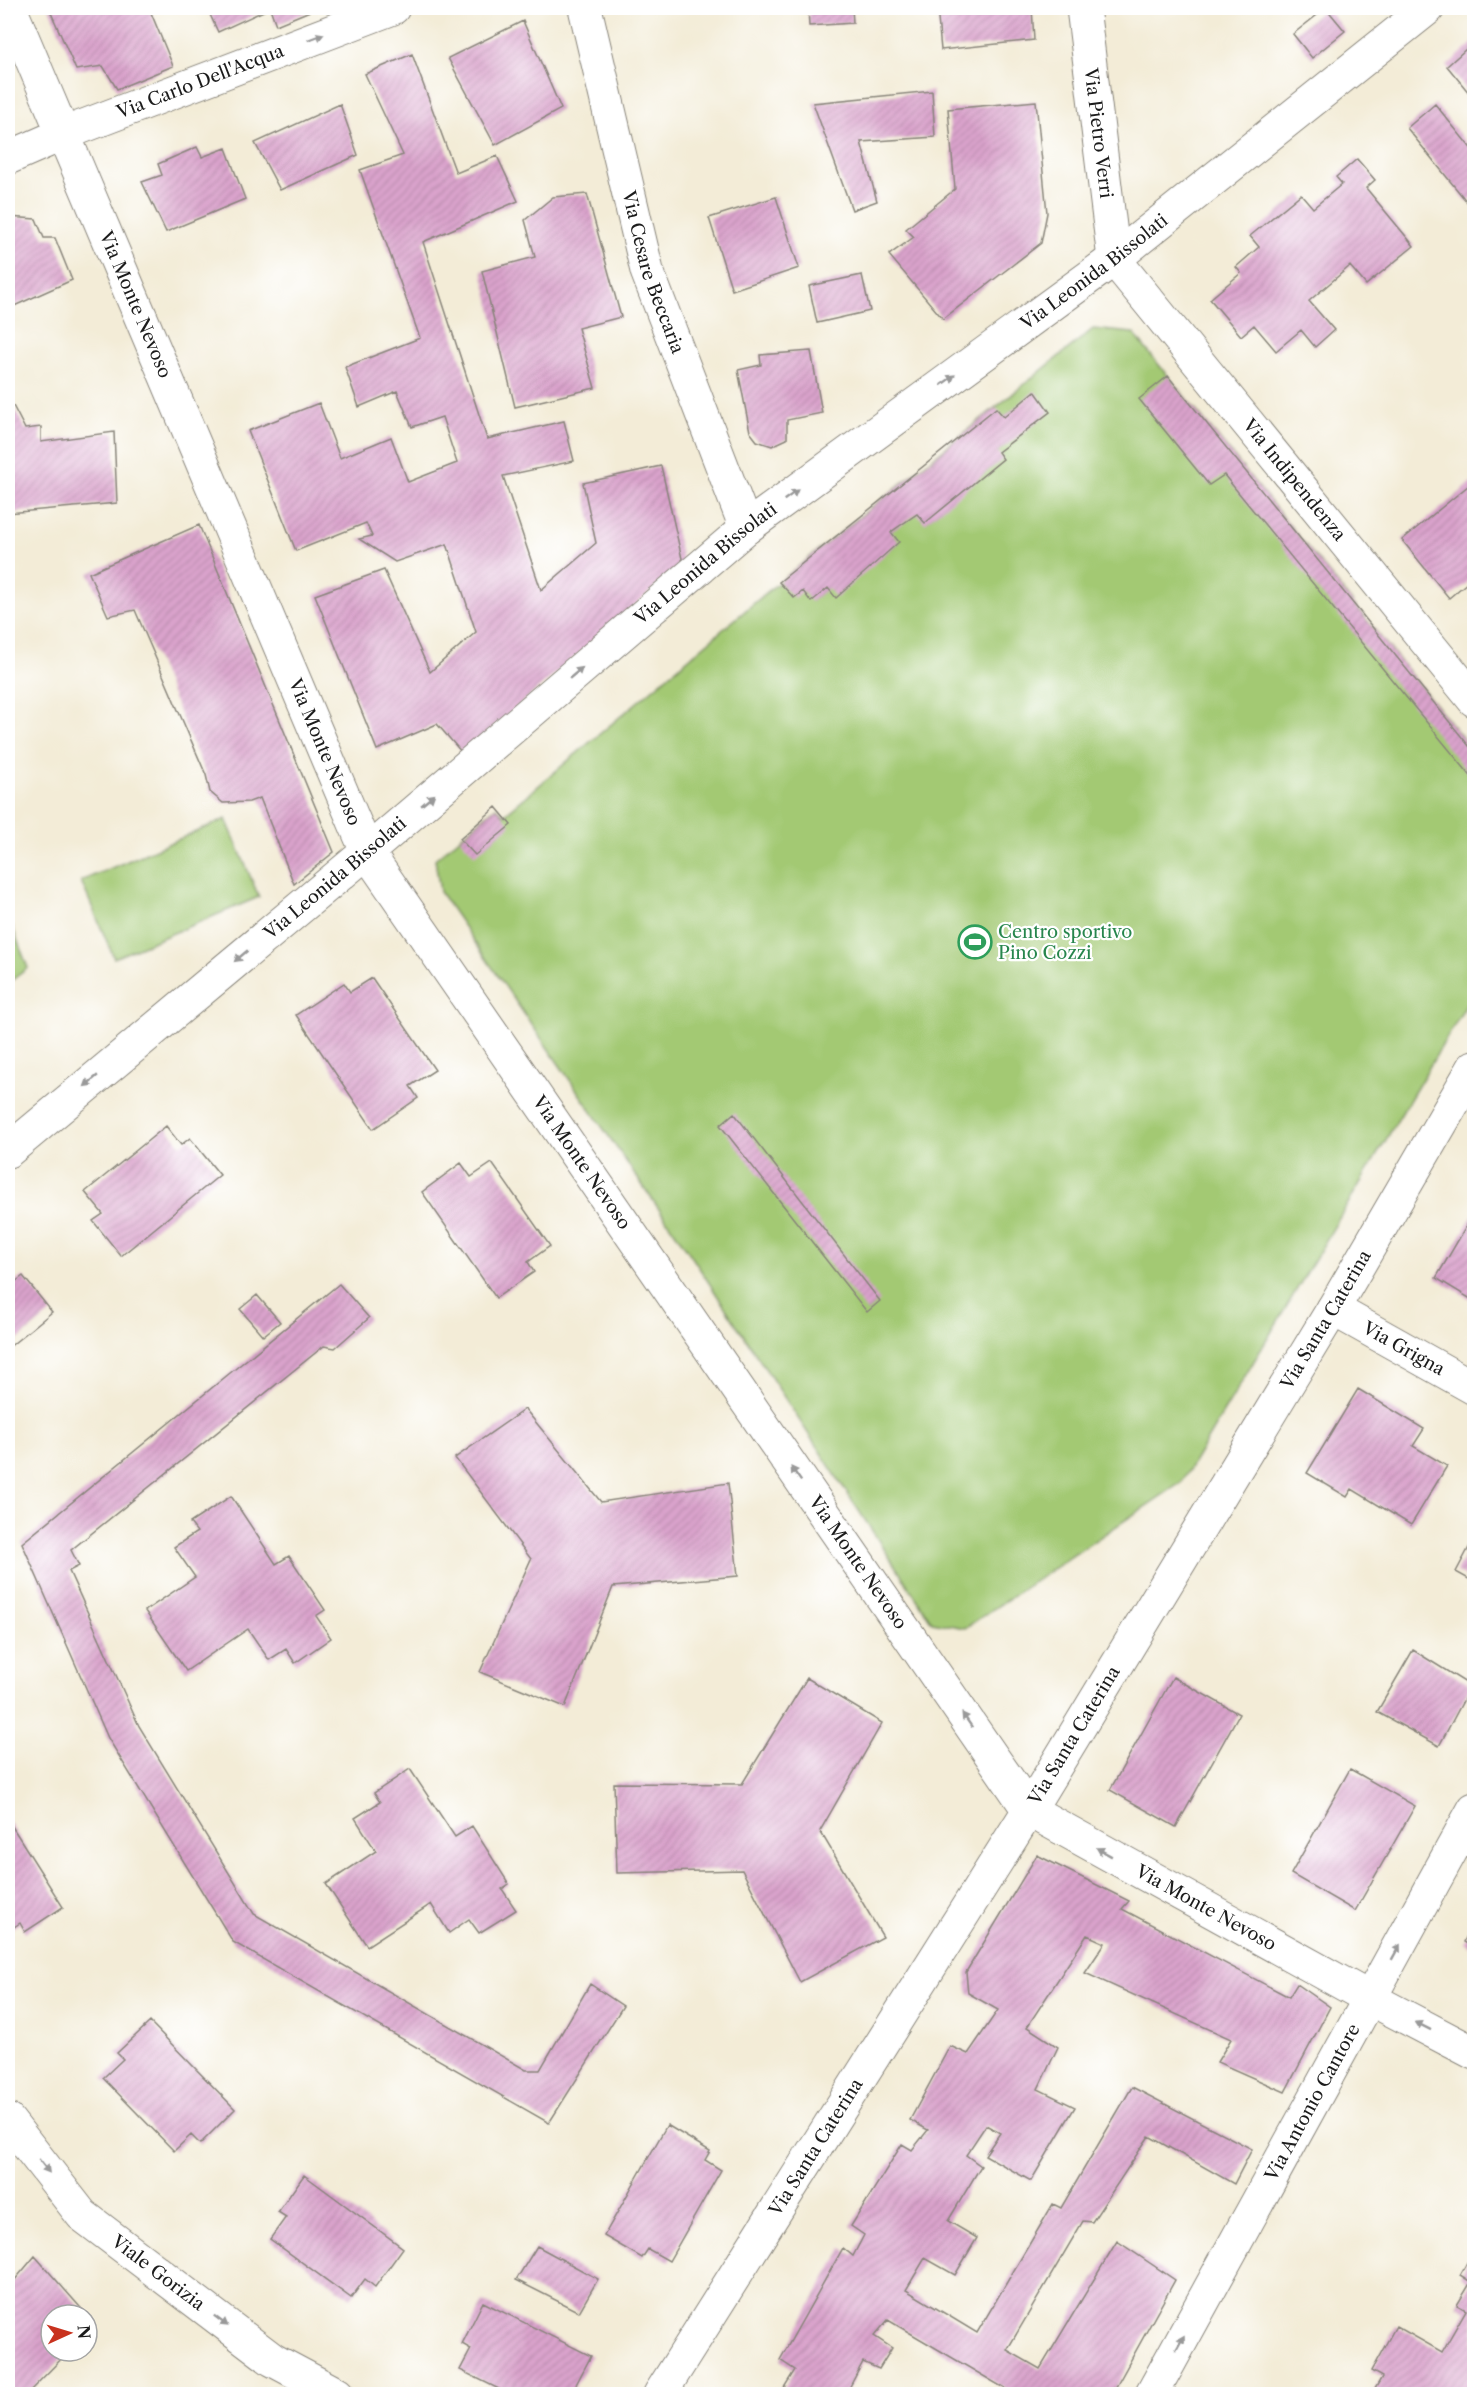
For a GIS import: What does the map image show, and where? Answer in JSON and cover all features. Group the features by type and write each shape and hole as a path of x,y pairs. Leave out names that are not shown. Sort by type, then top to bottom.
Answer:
{"street":[{"name":"Via Monte Nevoso","path":"9,8 367,852 1029,1810 1371,1999 1474,2053"},
{"name":"Via Carlo Dell'Acqua","path":"8,158 63,134 393,8"},
{"name":"Via Cesare Beccaria","path":"585,8 647,271 746,528"},
{"name":"Via Pietro Verri","path":"1083,8 1114,259"},
{"name":"Via Leonida Bissolati","path":"8,1151 367,852 746,528 1114,259 1428,8"},
{"name":"Via Indipendenza","path":"1114,259 1474,700"},
{"name":"Via Santa Caterina","path":"660,2394 1029,1810 1333,1309 1474,1067"},
{"name":"Via Grigna","path":"1333,1309 1474,1388"},
{"name":"Via Antonio Cantore","path":"1152,2394 1474,1809"},
{"name":"Viale Gorizia","path":"8,2120 82,2215 273,2360 337,2394"}],"green space":[{"name":"Centro sportivo Pino Cozzi","path":"1093,329 1133,333 1474,752 1474,992 1182,1482 965,1628 932,1622 690,1254 440,892 435,859 496,807 504,815 779,582"},
{"path":"226,819 259,897 114,958 81,881"},
{"path":"8,916 28,968 8,983"}],"building":[{"path":"49,8 130,8 132,13 149,8 173,66 117,89 103,66 76,70"},
{"path":"207,8 270,8 218,32"},
{"path":"270,8 317,8 276,25"},
{"path":"808,8 852,8 853,23 809,26"},
{"path":"937,8 1032,8 1034,40 941,50"},
{"path":"1326,8 1345,31 1312,58 1293,34"},
{"path":"523,21 561,109 495,145 448,58"},
{"path":"1474,42 1474,99 1447,66"},
{"path":"412,54 456,173 497,156 518,201 423,242 487,439 564,421 574,461 503,476 541,590 596,543 583,483 661,466 683,563 463,754 437,724 377,750 315,595 384,570 430,672 476,632 447,544 395,562 359,539 372,536 366,523 296,551 248,431 319,403 340,458 391,437 408,482 457,463 442,417 412,427 397,391 359,407 345,367 420,338 360,170 403,155 365,74"},
{"path":"932,91 935,137 861,142 877,201 852,210 813,103"},
{"path":"1036,101 1047,213 1041,243 943,319 889,255 914,237 906,229 955,189 948,109"},
{"path":"340,104 358,155 280,190 255,143"},
{"path":"1435,104 1474,152 1474,196 1467,202 1407,128"},
{"path":"197,147 202,157 226,148 245,199 166,232 142,182 162,175 158,164"},
{"path":"1357,159 1375,180 1366,188 1414,246 1366,285 1350,266 1309,301 1334,330 1315,347 1301,330 1276,351 1254,325 1241,336 1210,299 1241,273 1236,267 1259,247 1250,236 1301,194 1313,208 1342,184 1336,177"},
{"path":"587,194 621,317 578,328 595,388 515,407 482,271 535,257 525,220 553,197"},
{"path":"776,197 799,268 732,290 709,218"},
{"path":"8,217 36,219 44,238 55,238 72,280 12,307 8,293"},
{"path":"862,275 870,311 817,323 809,286"},
{"path":"811,351 822,413 787,420 787,439 772,446 757,441 750,432 738,370 761,365 760,355"},
{"path":"1168,376 1474,752 1474,780 1224,475 1209,485 1139,399"},
{"path":"1035,391 1050,412 998,452 1003,459 925,523 917,514 891,532 899,542 836,598 828,588 811,602 803,591 794,598 779,582 996,408 1004,417"},
{"path":"8,396 25,429 41,427 41,442 114,432 117,503 8,513"},
{"path":"1474,481 1474,577 1449,598 1402,540"},
{"path":"199,525 334,852 294,884 260,798 249,802 223,803 210,792 206,775 135,610 108,616 89,573"},
{"path":"496,807 511,825 475,855 460,839"},
{"path":"372,978 435,1070 410,1086 418,1098 373,1129 296,1015 344,983 350,992"},
{"path":"734,1113 880,1301 867,1312 720,1125"},
{"path":"166,1126 181,1145 190,1138 220,1175 121,1256 93,1221 103,1214 85,1192"},
{"path":"461,1163 471,1177 492,1163 550,1246 528,1262 534,1272 496,1298 422,1192"},
{"path":"1474,1213 1474,1301 1436,1278"},
{"path":"8,1272 15,1282 23,1276 52,1312 8,1348"},
{"path":"339,1284 369,1318 335,1348 324,1346 71,1550 79,1566 69,1571 139,1726 254,1914 526,2070 540,2070 590,1984 623,2006 549,2123 233,1942 108,1738 22,1543"},
{"path":"257,1295 280,1322 263,1336 240,1309"},
{"path":"1358,1389 1424,1429 1413,1446 1447,1466 1411,1525 1352,1489 1347,1497 1307,1473"},
{"path":"525,1409 601,1502 728,1483 738,1576 613,1587 565,1707 480,1672 531,1559 455,1458"},
{"path":"231,1496 276,1564 289,1556 325,1610 316,1616 331,1638 295,1663 286,1649 269,1660 248,1629 186,1671 145,1611 195,1577 174,1547 197,1532 190,1523"},
{"path":"1474,1538 1474,1582 1456,1572"},
{"path":"1413,1650 1471,1686 1439,1746 1377,1712"},
{"path":"1173,1677 1239,1714 1176,1827 1110,1790"},
{"path":"807,1678 882,1723 820,1831 883,1937 800,1982 742,1870 617,1873 614,1783 742,1784"},
{"path":"410,1769 455,1837 472,1826 509,1884 502,1889 516,1910 479,1933 469,1919 449,1933 431,1904 367,1946 326,1884 376,1851 355,1818 380,1802 374,1793"},
{"path":"1350,1769 1415,1806 1355,1911 1291,1874"},
{"path":"8,1820 63,1907 25,1932 20,1923 8,1931"},
{"path":"1037,1855 1129,1901 1122,1909 1289,1997 1297,1984 1330,2007 1285,2092 1217,2062 1231,2039 1085,1973 1105,1943 1087,1935 1027,2027 1058,2047 1038,2089 1075,2107 1031,2181 985,2155 1000,2133 986,2125 966,2155 981,2166 948,2221 977,2238 955,2275 925,2258 906,2290 977,2333 1053,2204 1061,2208 1132,2087 1252,2149 1234,2184 1149,2136 1092,2222 1083,2221 1007,2350 1040,2369 1117,2241 1175,2280 1112,2394 1014,2394 888,2320 874,2336 892,2348 879,2369 863,2362 846,2394 780,2394 795,2370 780,2360 843,2248 853,2256 864,2235 851,2226 902,2144 912,2150 928,2130 910,2120 950,2046 968,2054 998,2010 968,1993 966,1972"},
{"path":"1474,1920 1474,1948 1464,1942"},
{"path":"150,2022 235,2109 200,2144 191,2135 174,2151 103,2078 123,2059 117,2053"},
{"path":"667,2125 710,2151 705,2160 721,2170 669,2261 648,2249 642,2258 604,2236"},
{"path":"304,2175 403,2248 375,2287 365,2279 351,2298 270,2239 286,2217 278,2212"},
{"path":"537,2246 598,2279 579,2312 516,2280"},
{"path":"1474,2250 1474,2394 1372,2394 1382,2377 1371,2371 1396,2326 1442,2352 1466,2310 1457,2305 1471,2282 1460,2275"},
{"path":"35,2256 76,2303 39,2303 39,2363 57,2363 27,2394 8,2394 8,2288"},
{"path":"483,2302 591,2356 571,2394 509,2394 460,2370 471,2349 462,2344"}],"place":[{"name":"Centro sportivo Pino Cozzi","path":"975,942"}]}
